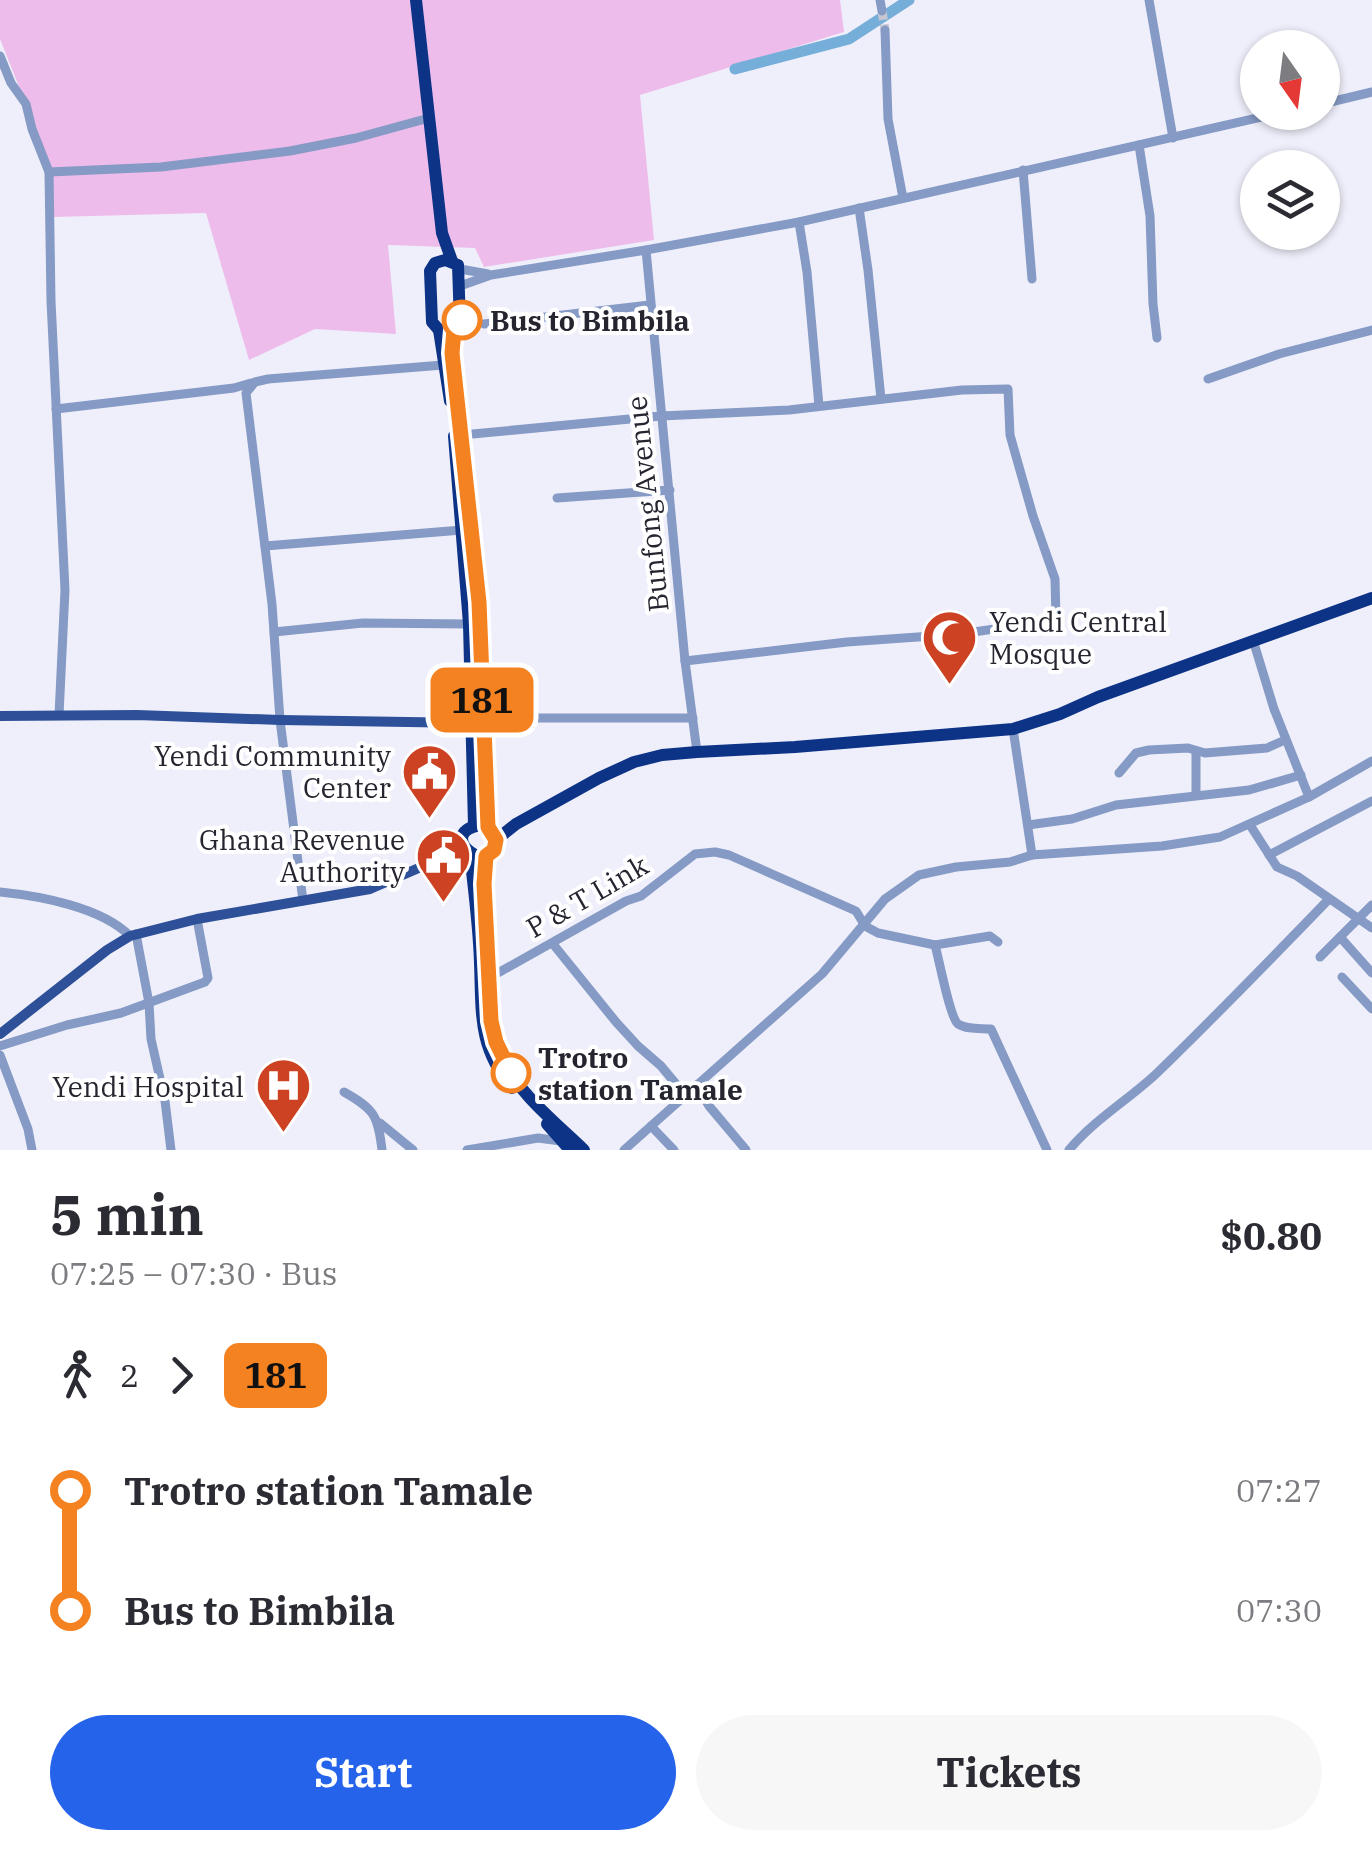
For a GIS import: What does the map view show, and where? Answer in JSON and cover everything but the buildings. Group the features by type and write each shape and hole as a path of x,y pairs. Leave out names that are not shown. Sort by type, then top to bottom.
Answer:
{"highway":[{"path":"416,0 442,233 460,286 462,320 454,330 452,353 479,602 477,722 483,1030 491,1058 510,1086 566,1145"},
{"path":"442,233 430,271 432,322 439,330 451,407 477,722"},
{"path":"435,263 442,260 456,265"},
{"path":"439,330 454,330"},
{"path":"479,838 516,824 634,762 662,755 1013,729 1372,598"},
{"path":"479,838 486,856 491,1021 502,1059 522,1089 584,1150"}],"main road":[{"path":"0,716 477,722"},
{"path":"0,1034 107,950 133,935 197,919 370,889 479,838"}],"street":[{"path":"1148,0 1173,138"},
{"path":"885,30 888,118 904,198"},
{"path":"0,56 11,83 26,104 48,172 65,590 59,714"},
{"path":"1340,100 1372,92"},
{"path":"48,172 161,167 290,151 429,118"},
{"path":"460,286 491,275 799,222 1240,122"},
{"path":"1139,145 1150,216 1152,304 1157,338"},
{"path":"1023,170 1032,279"},
{"path":"859,208 881,399"},
{"path":"799,222 819,406"},
{"name":"Bunfong Avenue","path":"646,250 696,752"},
{"path":"456,265 491,275"},
{"path":"484,324 650,305"},
{"path":"1208,379 1279,354 1372,330"},
{"path":"56,409 234,388 268,378 444,365"},
{"path":"255,382 246,392 303,901"},
{"path":"462,435 1008,389 1010,435 1055,579 1056,620 960,634 847,642 685,661"},
{"path":"557,498 670,490"},
{"path":"265,546 462,530"},
{"path":"274,632 363,623 470,624"},
{"path":"1254,640 1285,740 1309,797"},
{"path":"477,722 693,718"},
{"path":"1013,729 1032,855"},
{"path":"1119,773 1136,753 1168,748 1205,753 1266,748 1285,740"},
{"path":"1196,750 1196,795"},
{"path":"624,1150 822,974 885,899 919,875 1010,862 1032,855 1220,838 1309,797 1372,761"},
{"path":"1028,826 1116,805 1249,790 1301,775"},
{"path":"1269,855 1372,800"},
{"path":"1250,825 1277,867 1297,876 1372,928"},
{"name":"P & T Link","path":"489,978 641,896 694,854 715,852 856,911 865,926 878,932 936,945"},
{"path":"0,892 58,900 133,935 149,1004 151,1038 171,1150"},
{"path":"1069,1150 1189,1042 1329,899"},
{"path":"1320,957 1372,905"},
{"path":"0,1046 121,1014 205,982 208,978 197,919"},
{"path":"998,942 990,936 936,945 951,1014 957,1023 967,1027 991,1029 1046,1150"},
{"path":"1340,937 1372,973"},
{"path":"553,944 616,1022 686,1096"},
{"path":"1342,977 1372,1009"},
{"path":"0,1054 32,1150"},
{"path":"696,1086 746,1150"},
{"path":"344,1092 369,1106 379,1123 412,1150"},
{"path":"379,1123 382,1150"},
{"path":"651,1126 674,1150"},
{"path":"466,1150 538,1138 566,1145"}],"shaded area":[{"path":"0,0 840,0 844,32 640,95 654,240 484,267 475,248 388,245 396,334 315,329 249,360 206,213 54,217 49,172 0,39"}],"waterway":[{"path":"735,69 849,39 909,0"}],"tunnel":[{"path":"882,11 885,30"}],"bus line":[{"name":"181","path":"462,320 454,330 452,353 479,602 488,827 496,840 494,850 486,856 484,884 491,1021 502,1059 511,1073"}],"place":[{"name":"Bus to Bimbila","path":"462,320"},
{"name":"Yendi Central Mosque","path":"950,686"},
{"name":"Yendi Community Center","path":"430,820"},
{"name":"Ghana Revenue Authority","path":"444,904"},
{"name":"Trotro station Tamale","path":"511,1073"},
{"name":"Yendi Hospital","path":"283,1135"}]}
